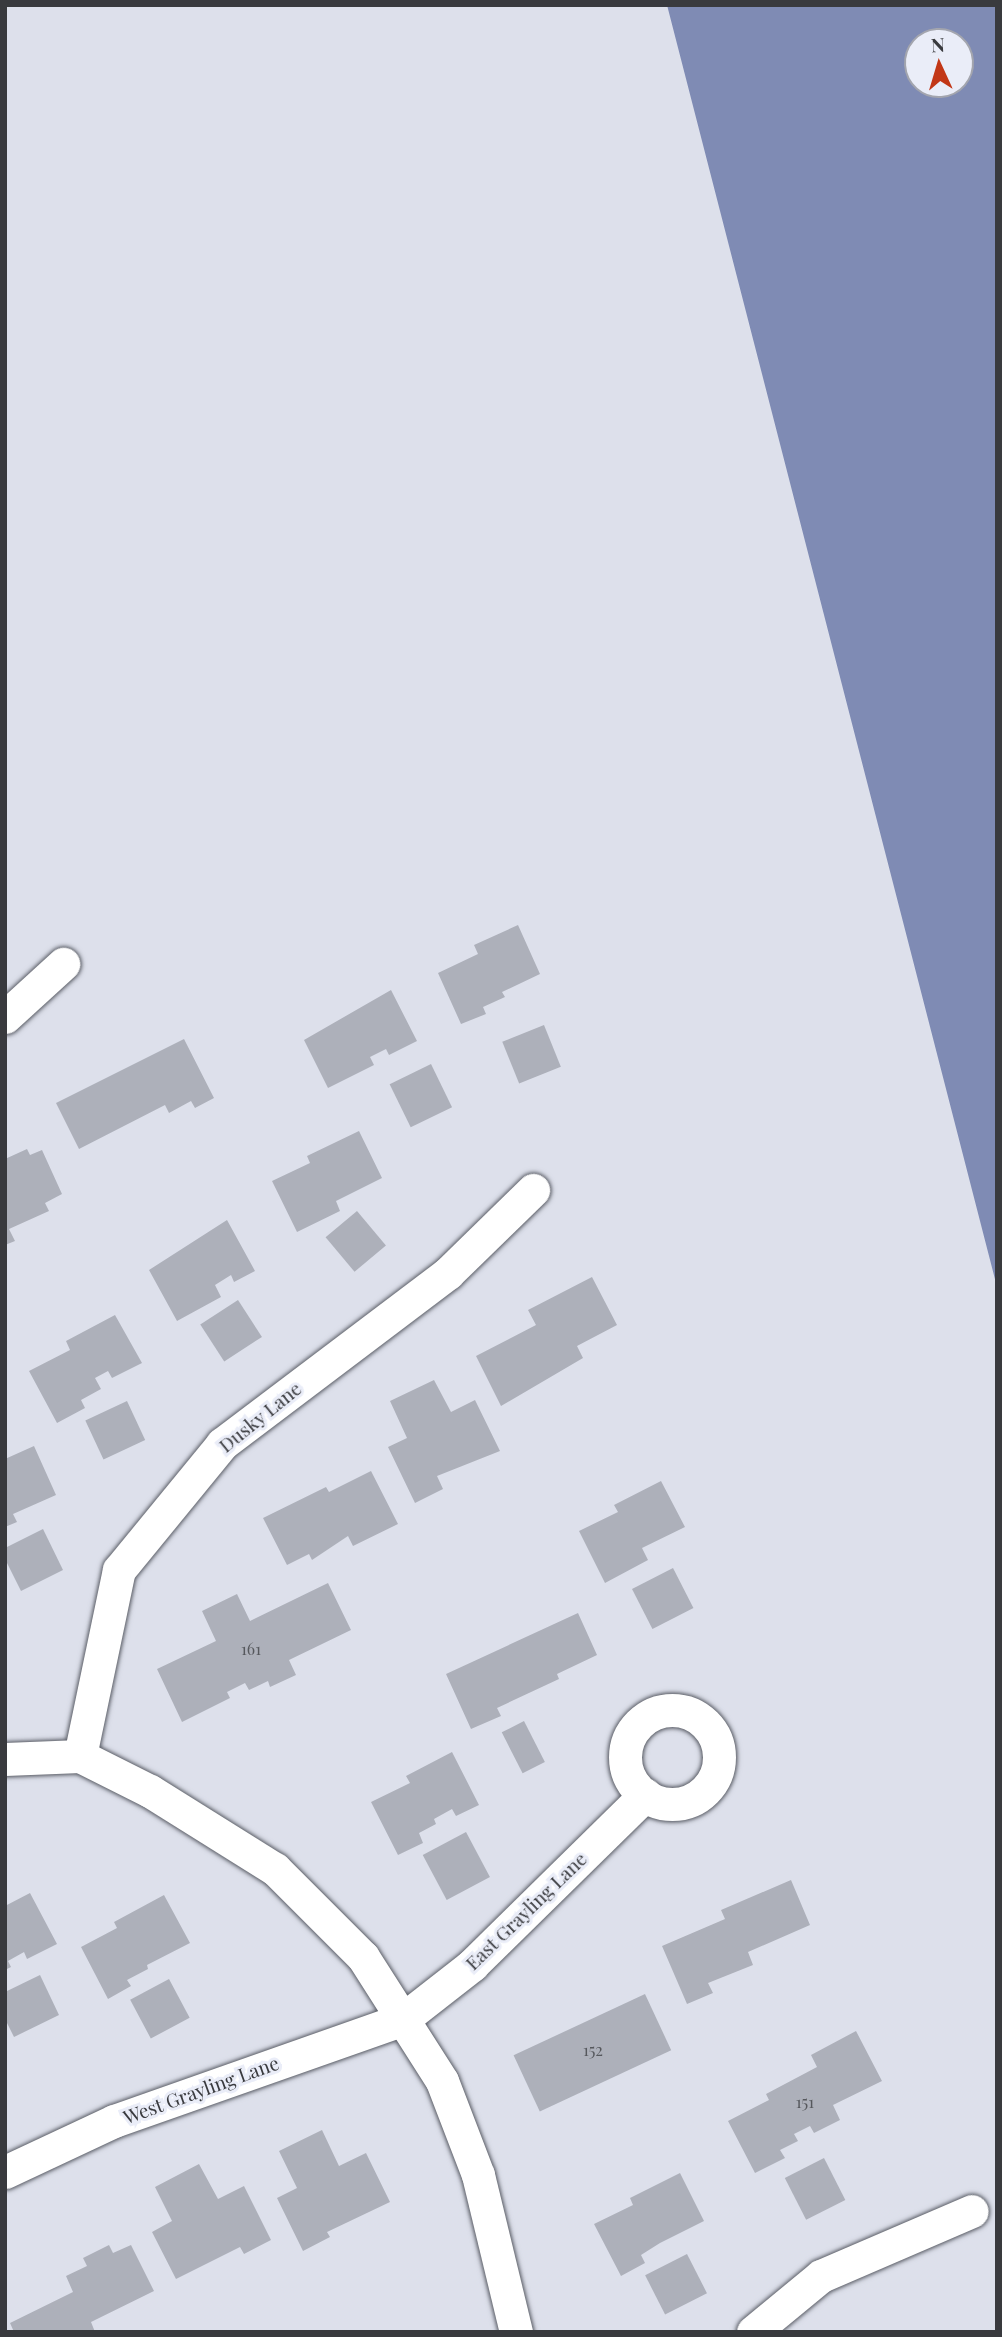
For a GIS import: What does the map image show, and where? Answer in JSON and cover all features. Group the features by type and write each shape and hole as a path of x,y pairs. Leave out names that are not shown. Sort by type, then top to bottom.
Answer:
{"street":[{"path":"5,1017 63,964"},
{"name":"Dusky Lane","path":"80,1756 119,1570 222,1444 447,1273 533,1189"},
{"path":"5,1759 80,1756 150,1791 275,1869 363,1957 442,2081 478,2175 516,2332"},
{"name":"East Grayling Lane","path":"402,2019 472,1965 645,1795"},
{"name":"West Grayling Lane","path":"5,2172 114,2121 402,2019"},
{"path":"753,2332 821,2277 972,2211"}],"water":[{"path":"667,5 997,5 997,1287"}],"building":[{"path":"518,925 540,974 502,992 505,997 483,1007 486,1014 461,1024 438,973 478,954 474,945"},
{"path":"391,990 417,1041 389,1055 386,1049 370,1057 374,1065 328,1088 304,1040"},
{"path":"544,1025 561,1067 519,1084 502,1042"},
{"path":"184,1039 214,1098 195,1108 191,1101 169,1113 165,1105 79,1149 56,1103"},
{"path":"431,1064 452,1107 411,1127 390,1084"},
{"path":"359,1131 382,1178 336,1201 340,1211 297,1232 272,1181 310,1163 307,1156"},
{"path":"27,1149 30,1155 42,1150 62,1194 45,1203 49,1211 9,1229 15,1241 5,1245 5,1159"},
{"path":"357,1211 386,1245 355,1272 326,1237"},
{"path":"227,1220 255,1271 234,1282 231,1275 215,1285 221,1297 177,1321 149,1270"},
{"path":"592,1277 617,1325 577,1346 583,1358 501,1406 476,1356 536,1325 528,1310"},
{"path":"238,1300 262,1337 224,1361 200,1325"},
{"path":"115,1315 142,1363 112,1378 108,1371 95,1378 101,1389 81,1400 85,1408 57,1423 29,1371 70,1350 66,1341"},
{"path":"434,1380 451,1412 475,1400 500,1451 437,1476 443,1489 415,1503 388,1447 407,1438 390,1401"},
{"path":"127,1401 145,1440 103,1459 85,1420"},
{"path":"34,1446 56,1495 13,1514 17,1522 5,1527 5,1459"},
{"path":"371,1471 398,1524 353,1546 348,1536 312,1560 309,1554 287,1565 263,1518 326,1487 329,1492"},
{"path":"661,1481 685,1527 642,1548 648,1560 605,1583 579,1531 618,1512 614,1505"},
{"path":"43,1529 63,1570 21,1591 5,1559 5,1548"},
{"path":"673,1568 693,1608 652,1629 632,1589"},
{"path":"328,1583 351,1630 289,1660 296,1675 270,1687 268,1681 249,1690 245,1683 227,1692 230,1698 182,1722 157,1669 216,1641 202,1611 237,1594 250,1621"},
{"path":"578,1613 597,1655 557,1674 559,1679 497,1708 501,1716 471,1729 446,1674"},
{"path":"524,1721 545,1762 523,1773 502,1732"},
{"path":"452,1752 479,1805 456,1816 452,1809 434,1819 436,1824 419,1833 423,1843 398,1855 371,1802 410,1783 406,1776"},
{"path":"466,1832 490,1877 447,1900 423,1855"},
{"path":"791,1880 810,1925 748,1952 753,1965 708,1983 713,1993 687,2004 662,1946 725,1919 721,1910"},
{"path":"30,1893 57,1944 27,1959 24,1952 8,1961 11,1967 5,1970 5,1906"},
{"path":"164,1895 190,1943 147,1965 148,1969 127,1980 131,1986 108,1999 81,1947 117,1928 114,1922"},
{"path":"40,1975 59,2015 14,2037 5,2019 5,1992"},
{"path":"169,1979 190,2018 151,2039 130,2000"},
{"path":"645,1994 671,2050 540,2111 514,2055"},
{"path":"856,2031 882,2081 833,2105 840,2120 814,2133 810,2126 794,2134 798,2141 780,2150 785,2158 755,2173 728,2121 769,2100 766,2094 817,2067 811,2055"},
{"path":"322,2130 339,2166 366,2153 390,2202 327,2232 330,2237 303,2251 277,2198 297,2188 279,2151"},
{"path":"824,2158 845,2200 806,2220 785,2178"},
{"path":"199,2164 218,2199 244,2186 271,2240 244,2254 240,2247 176,2279 152,2232 172,2221 155,2187"},
{"path":"680,2173 704,2221 641,2255 645,2263 621,2276 594,2224 633,2205 630,2198"},
{"path":"109,2245 113,2253 131,2245 154,2291 91,2322 95,2332 14,2332 10,2323 73,2292 66,2276 87,2266 83,2258"},
{"path":"687,2254 707,2293 665,2315 645,2275"}]}
